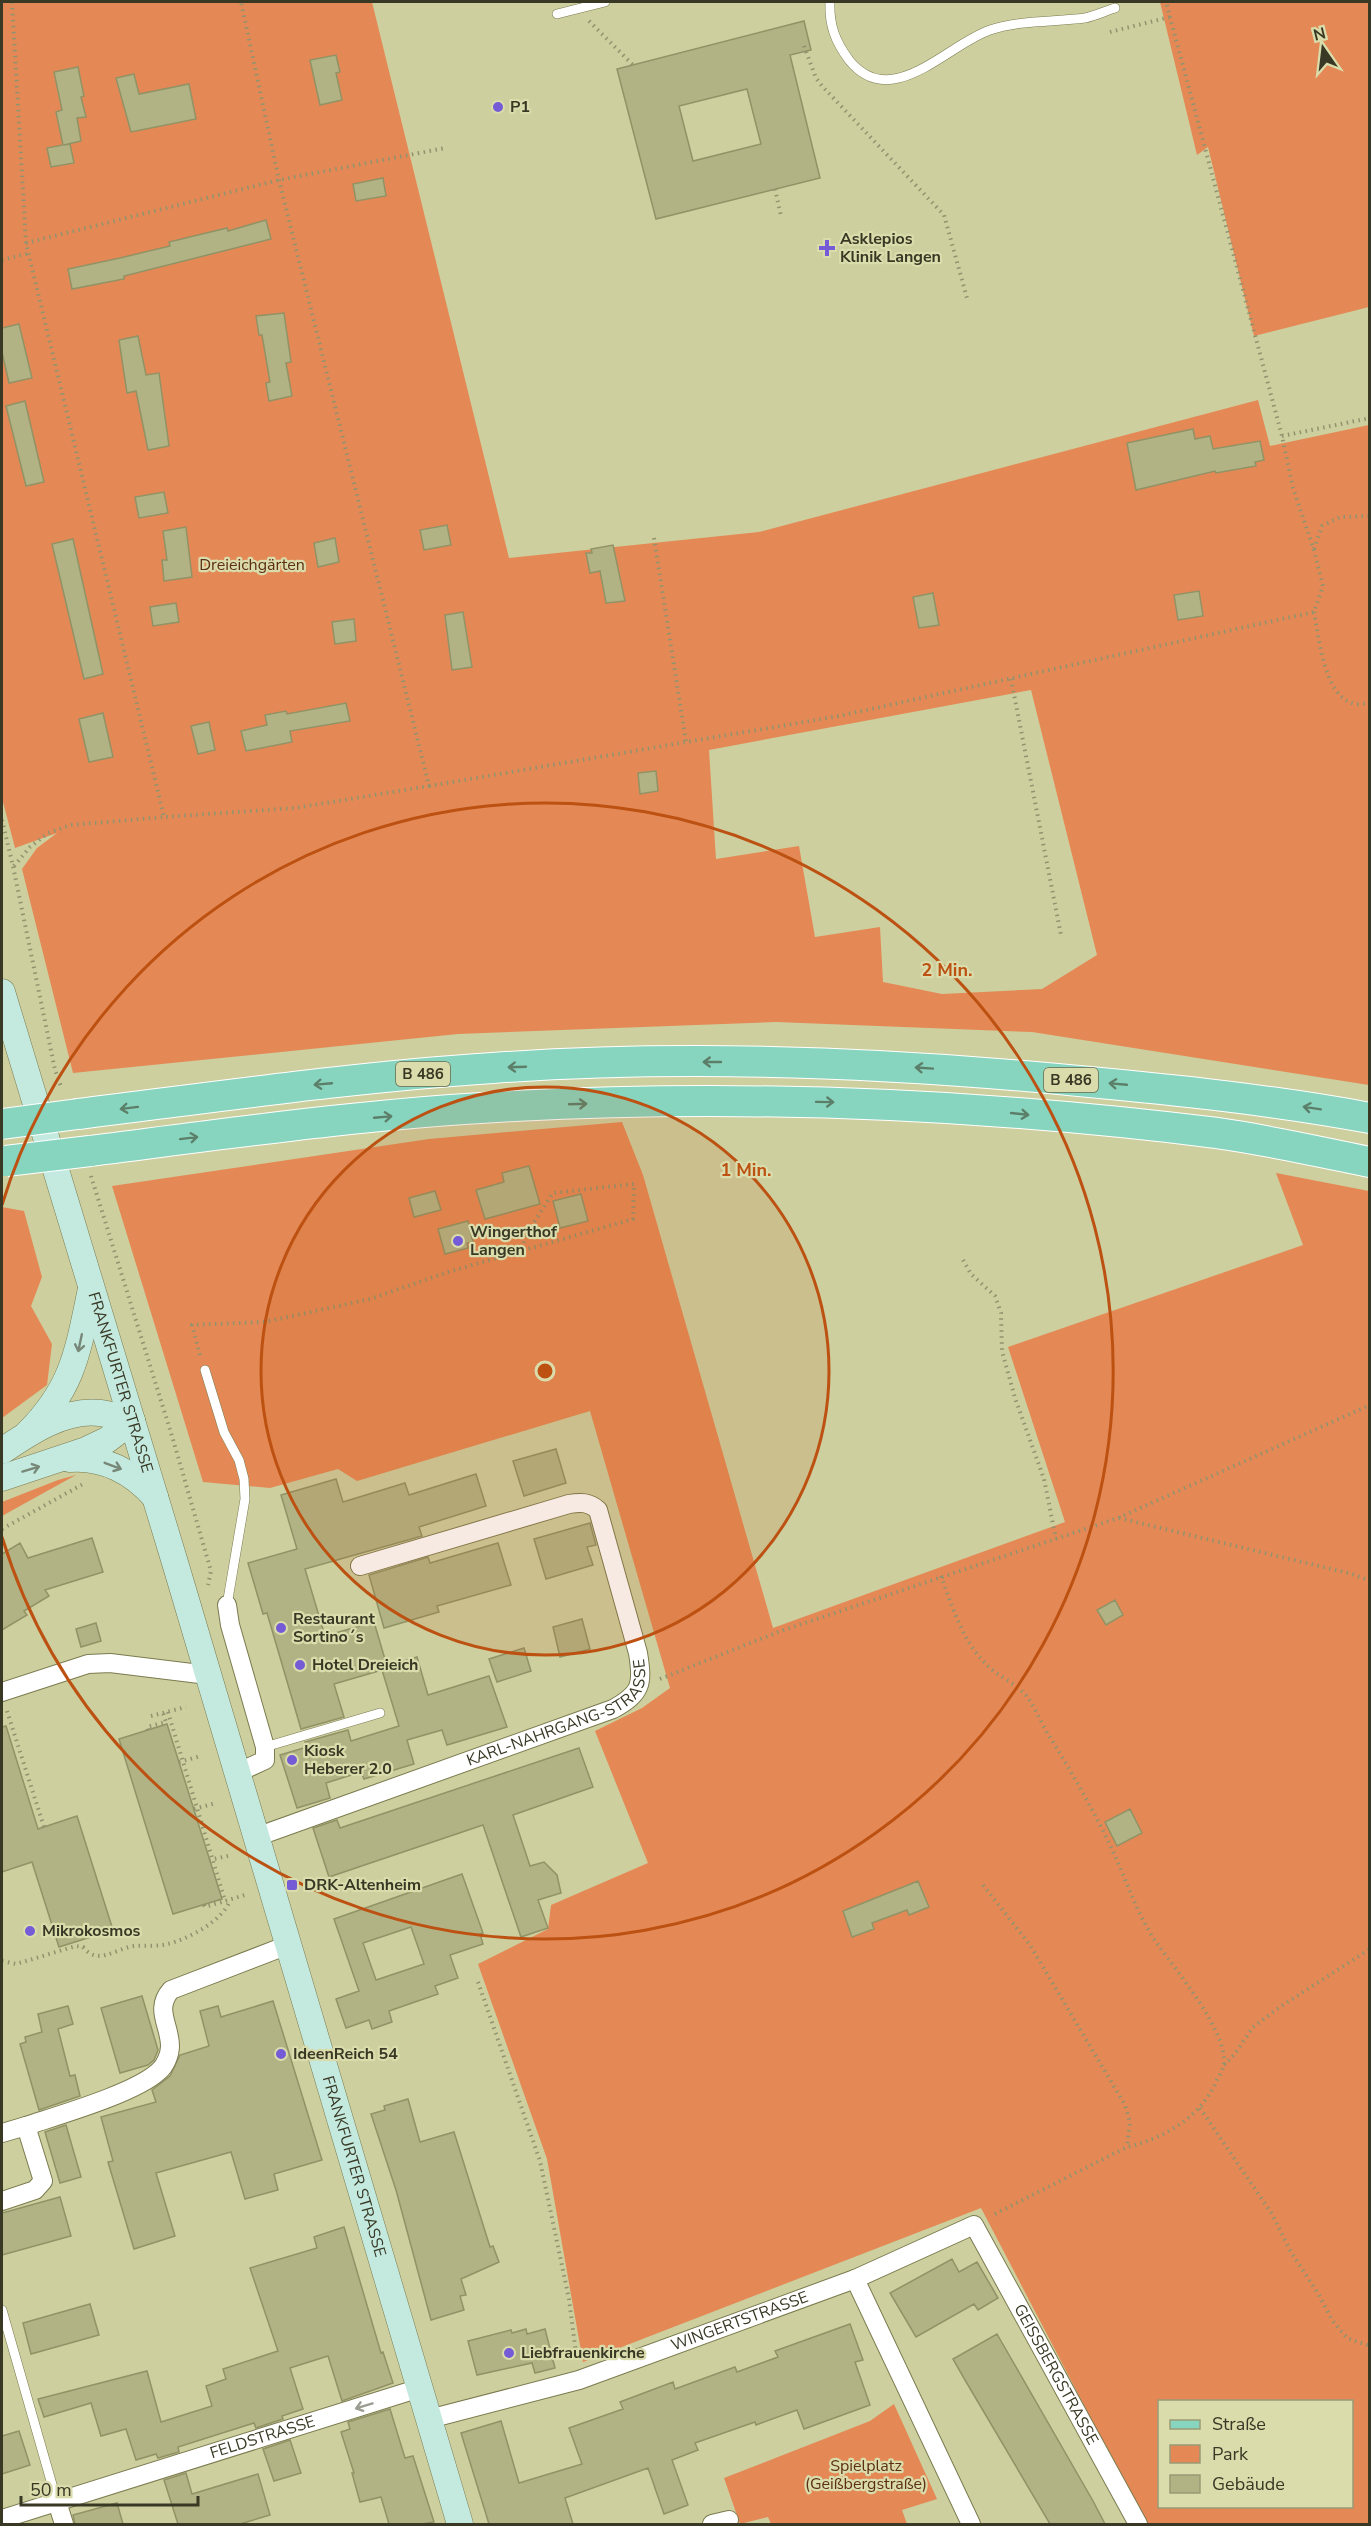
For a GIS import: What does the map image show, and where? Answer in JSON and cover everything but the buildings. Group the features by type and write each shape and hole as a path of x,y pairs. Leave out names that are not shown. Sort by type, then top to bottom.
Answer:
{"main road":[{"name":"FRANKFURTER STRASSE","path":"2,992 155,1497 460,2524"},
{"name":"B 486","path":"2,1124 71,1103 494,1068 634,1062 884,1065 1008,1074 1218,1094 1370,1119"},
{"name":"B 486","path":"4,1161 90,1161 308,1123 512,1106 641,1101 767,1101 893,1104 1219,1133 1370,1162"},
{"path":"28,1433 48,1413 69,1377 78,1352 91,1286"},
{"path":"2,1451 28,1433 53,1421 84,1413 101,1413 132,1421"},
{"path":"2,1478 60,1460 107,1440 132,1421"},
{"path":"60,1460 77,1458 104,1462 141,1481 155,1497"}],"street":[{"name":"KARL-NAHRGANG-STRASSE","path":"256,1837 613,1708 632,1697 639,1687 641,1670 638,1653 598,1510 592,1504 569,1504 360,1566"},
{"path":"227,1605 230,1625 265,1748 265,1760 237,1773"},
{"path":"3,1698 88,1664 110,1663 208,1675"},
{"path":"2,2133 103,2100 159,2072 167,2061 170,2047 163,2007 165,1996 171,1990 288,1945"},
{"path":"2,2201 35,2190 43,2181 26,2126"},
{"name":"WINGERTSTRASSE","path":"429,2420 579,2380 855,2278 974,2225"},
{"name":"GEISSBERGSTRASSE","path":"974,2225 1138,2524"},
{"path":"855,2278 971,2524"},
{"name":"FELDSTRASSE","path":"2,2519 420,2388"},
{"path":"57,2502 64,2524"}],"lane":[{"path":"557,14 605,2"},
{"path":"830,2 829,22 838,46 858,71 879,78 896,79 914,75 989,30 1036,22 1088,17 1115,8"},
{"path":"204,1370 224,1432 239,1460 245,1499 227,1605"},
{"path":"265,1748 380,1713"},
{"path":"2,2310 57,2502"}],"path":[{"path":"12,2 26,243 164,817"},
{"path":"241,2 279,180 429,786"},
{"path":"1166,2 1282,436 1293,488 1314,550 1323,586 1314,612 1324,664 1337,691 1356,704 1370,703"},
{"path":"577,8 633,65"},
{"path":"1110,32 1170,17"},
{"path":"804,46 816,78 822,86 944,215 967,298"},
{"path":"26,243 279,180 445,148"},
{"path":"775,189 781,216"},
{"path":"2,260 30,253"},
{"path":"1282,436 1370,418"},
{"path":"1314,550 1322,526 1340,517 1370,516"},
{"path":"654,538 686,742"},
{"path":"13,866 48,832 71,825 296,808 839,716 1314,612"},
{"path":"1011,679 1061,935"},
{"path":"2,820 55,1070 71,1103"},
{"path":"90,1161 211,1571 206,1592"},
{"path":"204,1370 192,1324 265,1322 370,1299 448,1272 522,1252 633,1219 634,1184 553,1193 525,1236 522,1252"},
{"path":"963,1260 971,1274 995,1296 1001,1313 1002,1351 1014,1398 1044,1479 1056,1539"},
{"path":"639,1687 778,1632 1118,1518 1370,1405"},
{"path":"2,1529 95,1478 104,1462"},
{"path":"1118,1518 1352,1574 1370,1581"},
{"path":"940,1576 962,1629 985,1664 1027,1697 1076,1779 1119,1865 1130,1896 1158,1945 1175,1966 1215,2030 1222,2045 1224,2065"},
{"path":"3,1698 44,1827"},
{"path":"151,1716 186,1707"},
{"path":"148,1730 147,1727 166,1722 166,1712"},
{"path":"2,1961 16,1964 76,1946 82,1947 88,1954 96,1957 132,1946 174,1942 185,1939 223,1912 227,1900 211,1860 166,1712"},
{"path":"181,1762 201,1756"},
{"path":"196,1808 216,1803"},
{"path":"211,1860 232,1855"},
{"path":"983,1885 1030,1945 1125,2105 1130,2122 1127,2147"},
{"path":"204,1905 205,1907 245,1895"},
{"path":"974,2225 1127,2147 1150,2142 1173,2128 1200,2108 1209,2098 1224,2065 1234,2055 1253,2027 1370,1949"},
{"path":"478,1982 540,2161 569,2299 579,2380"},
{"path":"1200,2108 1272,2214 1291,2252 1332,2320 1347,2338 1370,2346"}],"green space":[{"name":"Dreieichgärten","path":"2,2 372,2 509,558 759,532 1258,400 1270,446 1369,425 1369,1085 1032,1032 776,1022 458,1034 73,1073 22,869 37,848 57,833 15,848 2,798","holes":["1031,690 1097,955 1042,989 942,994 883,982 880,927 815,937 799,846 716,859 709,750"]},
{"path":"1160,2 1369,2 1369,307 1254,336 1208,147 1197,155"},
{"path":"622,1122 643,1175 773,1628 1065,1522 1008,1347 1303,1245 1276,1173 1369,1191 1369,2524 1146,2524 981,2208 583,2362 547,2159 478,1964 548,1929 551,1905 648,1863 595,1731 642,1708 670,1688 590,1411 357,1481 338,1469 270,1488 203,1482 112,1186 429,1139"},
{"path":"2,1207 24,1211 42,1277 31,1306 52,1344 47,1385 2,1418"},
{"path":"76,1475 2,1516 2,1502"},
{"name":"Spielplatz (Geißbergstraße)","path":"894,2404 937,2499 902,2510 907,2524 771,2524 768,2517 740,2524 724,2478 870,2421"}],"place":[{"name":"P1","path":"498,107"},
{"name":"Asklepios Klinik Langen","path":"827,248"},
{"name":"Wingerthof Langen","path":"458,1241"},
{"name":"Restaurant Sortino´s","path":"281,1628"},
{"name":"Hotel Dreieich","path":"300,1665"},
{"name":"Kiosk Heberer 2.0","path":"292,1760"},
{"name":"DRK-Altenheim","path":"292,1885"},
{"name":"Mikrokosmos","path":"30,1931"},
{"name":"IdeenReich 54","path":"281,2054"},
{"name":"Liebfrauenkirche","path":"509,2353"}]}
